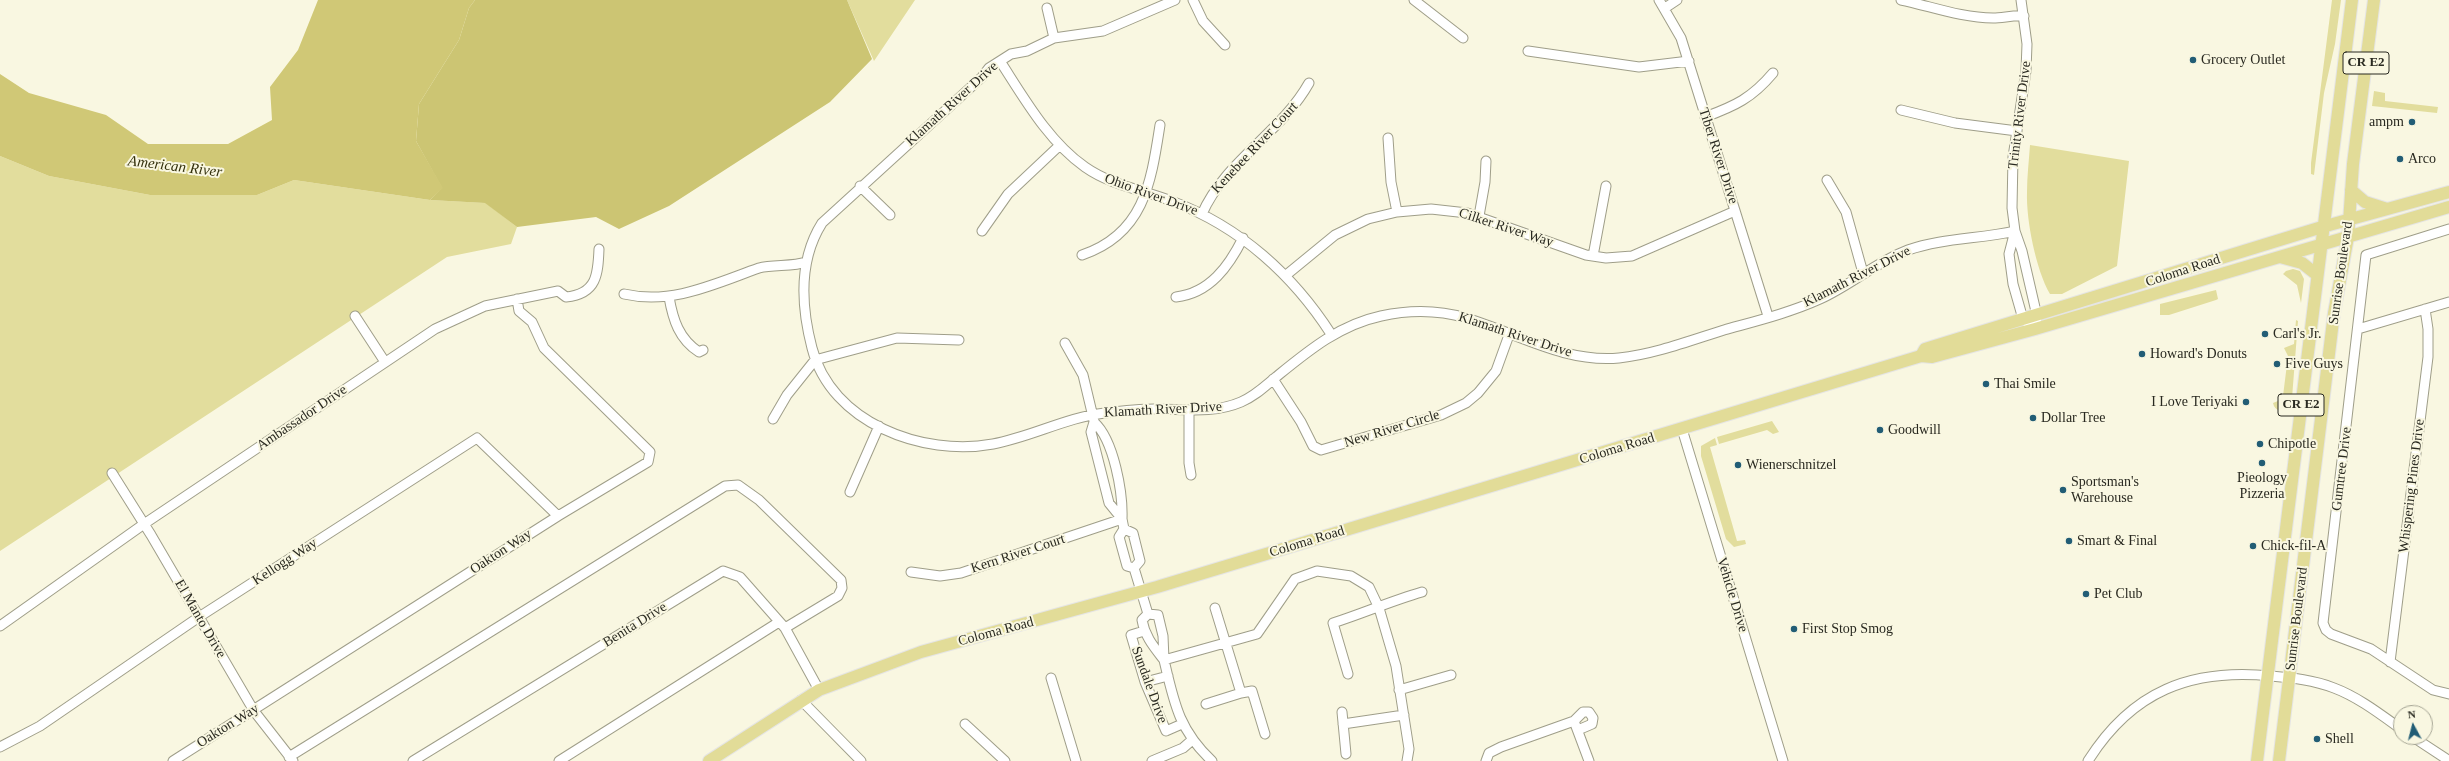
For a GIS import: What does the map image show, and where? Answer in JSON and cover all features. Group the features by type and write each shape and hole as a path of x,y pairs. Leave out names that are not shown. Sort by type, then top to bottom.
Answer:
{"main road":[{"name":"Sunrise Boulevard","path":"2257,761 2316,274 2352,0"},
{"name":"Sunrise Boulevard","path":"2279,761 2334,313 2348,237 2351,190 2374,0"},
{"path":"2351,190 2366,202 2388,210"},
{"name":"Coloma Road","path":"1920,356 1925,349 2037,316 2322,227 2449,192"},
{"name":"Coloma Road","path":"711,760 801,700 820,690 921,652 1140,591 1682,429 1920,356 1932,357 2035,329 2449,207"},
{"path":"2280,257 2302,264 2316,274"}],"street":[{"name":"Klamath River Drive","path":"1175,0 1103,31 1054,38 1027,51 1011,54 989,68 982,77 822,222 815,234 806,262 804,303 815,360 830,387 843,402 860,416 879,426 929,443 963,447 998,443 1093,419 1140,410 1209,410 1237,404 1256,394 1331,334 1365,320 1409,312 1447,314 1467,318 1509,335 1563,353 1585,357 1618,358 1661,349 1818,300 1892,256 1930,244 2015,231"},
{"path":"1193,0 1203,20 1225,45"},
{"path":"1414,0 1462,38"},
{"name":"Tiber River Drive","path":"1659,0 1681,38 1689,61 1705,117 1768,316"},
{"path":"1665,8 1676,0"},
{"path":"1900,0 1968,15 1993,18 2012,15 2024,16"},
{"name":"Trinity River Drive","path":"2021,0 2024,16 2026,71 2017,131 2013,177 2015,231 2009,254 2009,266 2023,319"},
{"path":"1047,8 1054,38"},
{"path":"1528,51 1639,67 1689,61"},
{"name":"Ohio River Drive","path":"1000,61 1015,88 1060,145 1096,174 1123,187 1146,191 1202,214 1243,238 1285,276 1331,334"},
{"path":"1705,117 1742,102 1758,90 1773,72"},
{"name":"Kenebee River Court","path":"1202,214 1216,187 1287,115 1309,83"},
{"path":"1901,110 1955,123 2017,131"},
{"path":"1082,255 1103,247 1121,234 1135,216 1146,191 1160,125"},
{"path":"1388,138 1391,182 1397,212"},
{"path":"982,231 1008,194 1060,145"},
{"path":"1479,216 1485,182 1486,161"},
{"path":"1827,180 1846,212 1863,273"},
{"path":"860,186 890,215"},
{"path":"1593,256 1606,186"},
{"name":"Cilker River Way","path":"1285,276 1335,235 1368,219 1397,212 1431,209 1479,216 1593,256 1606,258 1632,256 1735,210"},
{"name":"Gumtree Drive","path":"2449,229 2366,255 2324,623 2326,630 2331,634 2356,642 2433,690 2449,694"},
{"name":"Trinity River Drive","path":"2015,231 2022,250 2037,316 2035,329"},
{"path":"1176,297 1190,294 1209,284 1228,263 1243,238"},
{"name":"Ambassador Drive","path":"0,626 144,524 385,362 452,319 485,306 517,299 558,291 566,297 584,292 596,277 598,249"},
{"path":"624,294 653,298 669,297 684,294 759,268 772,265 799,265 806,262"},
{"path":"669,297 674,320 680,333 699,352 703,350"},
{"name":"Oakton Way","path":"173,761 558,516 648,462 650,452 544,348 532,322 519,311 517,299"},
{"path":"2358,329 2449,302"},
{"name":"Whispering Pines Drive","path":"2390,662 2428,357 2428,329 2425,310"},
{"path":"355,316 385,362"},
{"path":"2023,319 2035,329"},
{"name":"New River Circle","path":"1273,379 1313,446 1321,450 1441,415 1466,403 1478,393 1496,371 1509,335"},
{"path":"773,419 787,395 815,360 897,338 958,340"},
{"path":"1065,343 1083,375 1093,419 1091,432 1109,503 1122,519"},
{"path":"1189,411 1189,463 1191,475"},
{"path":"1093,419 1105,435 1123,498 1122,519 1124,529 1119,537 1127,566 1134,568"},
{"path":"850,492 879,426"},
{"name":"Vehicle Drive","path":"1682,429 1783,761"},
{"name":"Kellogg Way","path":"0,747 40,726 199,617 477,438 558,516"},
{"name":"El Manto Drive","path":"112,473 144,524 254,710 291,759"},
{"path":"291,759 725,486 738,485 759,500 840,580 842,588 838,596 782,625 559,761"},
{"name":"Kern River Court","path":"911,572 940,576 961,573 1122,519"},
{"path":"1124,529 1133,533 1140,561 1134,568"},
{"path":"1134,568 1148,614"},
{"name":"Benita Drive","path":"413,761 723,571 740,577 782,625 820,690"},
{"path":"1164,660 1258,634 1295,579 1317,572 1351,576 1369,587 1379,608 1396,666 1409,749 1407,761"},
{"path":"1348,674 1333,623 1379,608 1385,603 1422,592"},
{"path":"1215,608 1241,693"},
{"path":"1148,614 1142,620 1144,631 1152,646 1164,660"},
{"path":"1148,614 1158,616 1163,636 1164,660 1182,724 1191,741 1212,761"},
{"name":"Sundale Drive","path":"1144,631 1131,635 1146,682 1166,731 1182,724"},
{"path":"2088,761 2110,729 2123,716 2154,695 2184,682 2231,673 2290,678 2335,688 2354,697 2393,724"},
{"path":"1399,690 1451,675"},
{"path":"1146,682 1168,676"},
{"path":"1051,678 1076,761"},
{"path":"1206,704 1252,691 1265,734"},
{"path":"801,700 861,761"},
{"path":"1342,712 1346,754"},
{"path":"1486,761 1489,753 1501,747 1574,721 1583,712 1589,712 1592,716 1592,724 1578,730"},
{"path":"1343,724 1404,715"},
{"path":"1574,721 1589,761"},
{"path":"965,724 1005,761"},
{"path":"1152,761 1183,748 1191,741"},
{"path":"2427,745 2448,757"}],"shaded area":[{"path":"475,0 847,0 872,59 830,102 669,206 619,229 596,217 517,227 485,203 430,200 442,188 416,141 419,104 459,40 469,8"},
{"path":"847,0 915,0 874,61"},
{"path":"2332,0 2341,0 2335,44 2324,93 2314,175 2311,174 2311,163"},
{"path":"2374,91 2385,93 2385,101 2438,107 2437,113 2372,106"},
{"path":"2030,145 2129,161 2117,266 2062,294 2050,294 2036,259 2030,230 2027,203"},
{"path":"0,156 49,176 150,195 257,195 294,180 430,200 486,203 517,227 511,244 447,257 0,551"},
{"path":"2293,269 2300,271 2304,279 2301,303 2297,285 2283,274 2286,271"},
{"path":"2216,290 2218,299 2216,300 2169,315 2160,315 2160,304"},
{"path":"2296,320 2298,321 2292,398 2283,396 2288,356 2284,348 2294,344"},
{"path":"2283,399 2291,400 2290,413 2279,411 2274,406 2273,403"},
{"path":"1772,421 1779,432 1773,434 1767,430 1719,444 1717,437"},
{"path":"1715,438 1717,445 1710,447 1737,541 1745,540 1746,544 1734,547 1726,539 1701,456 1701,446"}],"water":[{"name":"American River","path":"318,0 475,0 469,8 459,40 419,104 416,141 443,188 430,200 294,180 257,195 150,195 49,176 0,156 0,74 29,93 106,115 148,144 228,144 272,120 270,87 298,50"}],"place":[{"name":"Grocery Outlet","path":"2193,60"},
{"name":"ampm","path":"2412,122"},
{"name":"Arco","path":"2400,159"},
{"name":"Carl's Jr.","path":"2265,334"},
{"name":"Howard's Donuts","path":"2142,354"},
{"name":"Five Guys","path":"2277,364"},
{"name":"Thai Smile","path":"1986,384"},
{"name":"I Love Teriyaki","path":"2246,402"},
{"name":"Dollar Tree","path":"2033,418"},
{"name":"Goodwill","path":"1880,430"},
{"name":"Chipotle","path":"2260,444"},
{"name":"Pieology Pizzeria","path":"2262,463"},
{"name":"Wienerschnitzel","path":"1738,465"},
{"name":"Sportsman's Warehouse","path":"2063,490"},
{"name":"Smart & Final","path":"2069,541"},
{"name":"Chick-fil-A","path":"2253,546"},
{"name":"Pet Club","path":"2086,594"},
{"name":"First Stop Smog","path":"1794,629"},
{"name":"Shell","path":"2317,739"}]}
